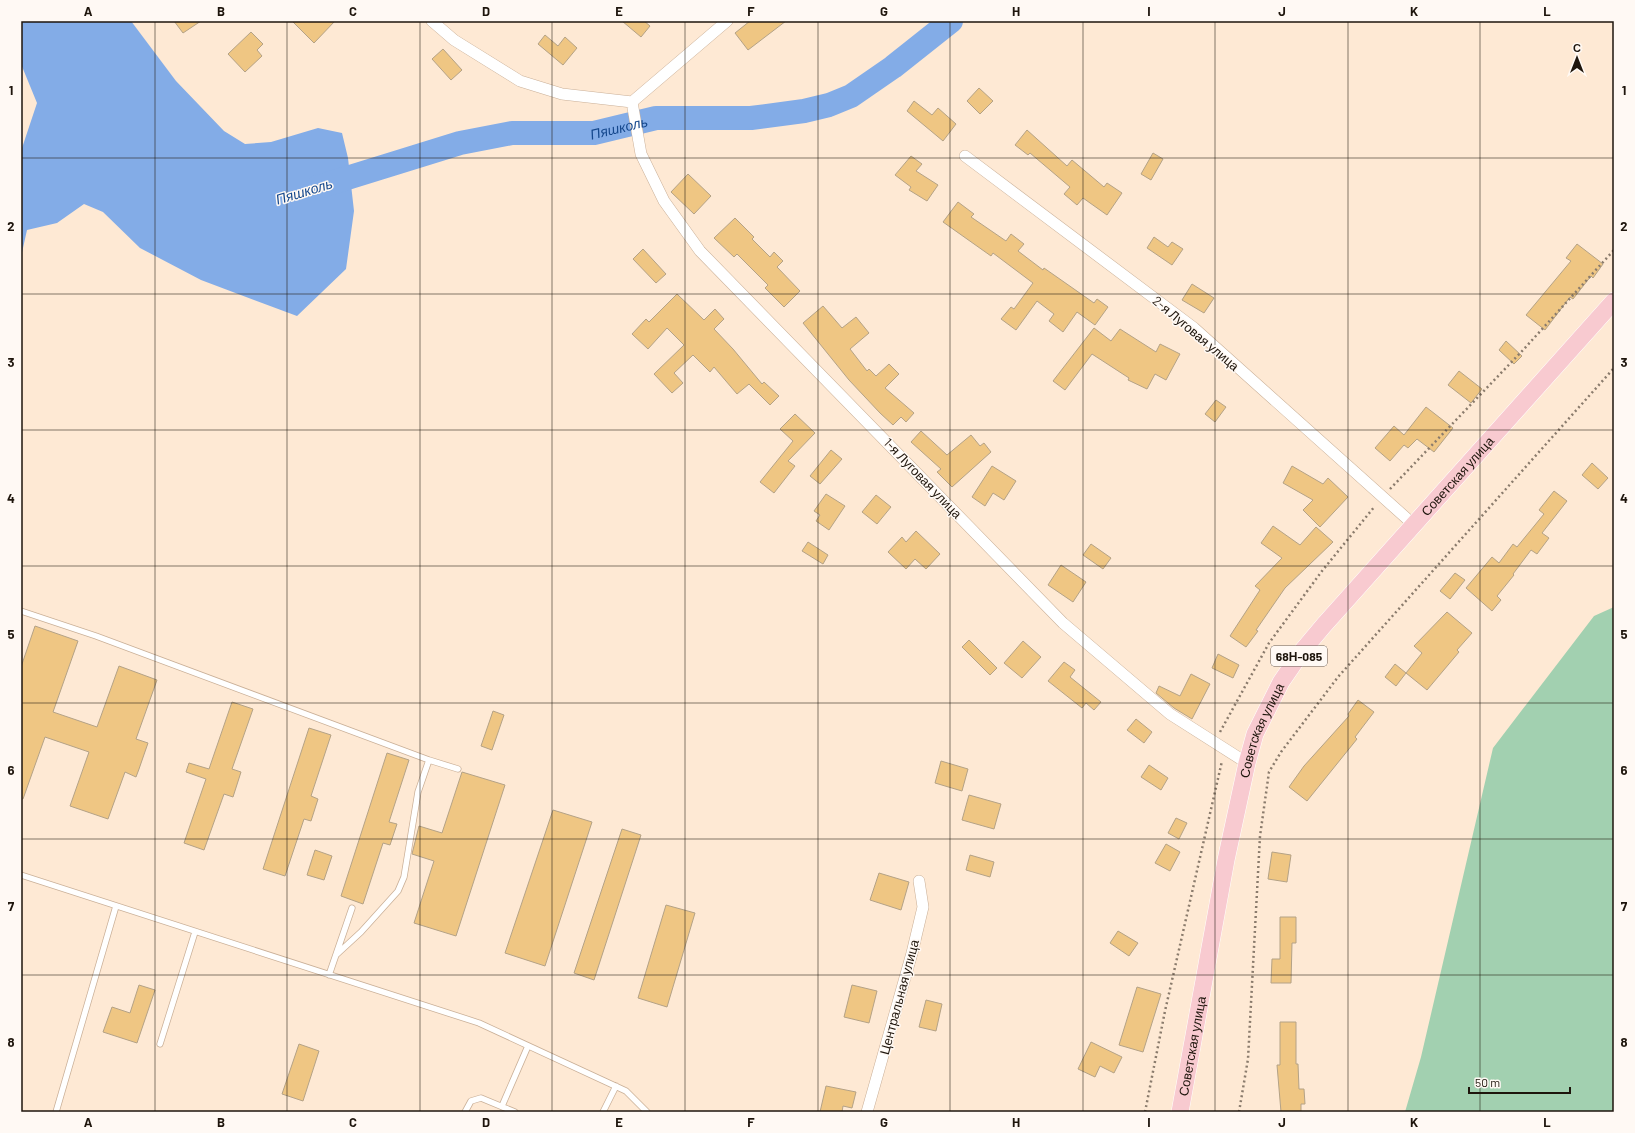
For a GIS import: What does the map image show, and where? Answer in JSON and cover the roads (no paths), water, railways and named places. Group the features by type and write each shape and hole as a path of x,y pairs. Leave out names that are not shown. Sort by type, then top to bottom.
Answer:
{"main road":[{"name":"Советская улица","path":"1180,1112 1226,860 1247,763 1255,734 1281,682 1303,650 1614,301"}],"street":[{"path":"432,21 454,40 520,81 562,94 632,102 727,21"},
{"name":"1-я Луговая улица","path":"632,102 641,154 664,202 700,251 1063,622 1170,714 1247,763"},
{"name":"2-я Луговая улица","path":"965,156 1194,328 1414,525"},
{"name":"Центральная улица","path":"867,1112 912,953 922,907 919,881"}],"lane":[{"path":"21,611 104,639 429,760 458,769"},
{"path":"336,955 361,932 398,891 404,877 418,792 429,760"},
{"path":"21,875 479,1023 626,1091 647,1112"},
{"path":"56,1112 116,906"},
{"path":"329,975 352,908"},
{"path":"160,1044 195,932"},
{"path":"502,1106 528,1046"},
{"path":"603,1112 616,1086"},
{"path":"465,1112 471,1101 481,1098 515,1112"}],"water":[{"path":"21,21 131,21 176,81 224,131 245,144 271,142 318,128 342,133 348,158 354,211 346,269 297,316 201,280 140,248 103,212 84,204 57,223 27,230 21,257 21,151 37,103 21,64"}],"waterway":[{"name":"Пяшколь","path":"318,187 460,143 512,133 594,133 656,118 751,118 804,111 829,105 851,96 893,67 951,21"}]}
